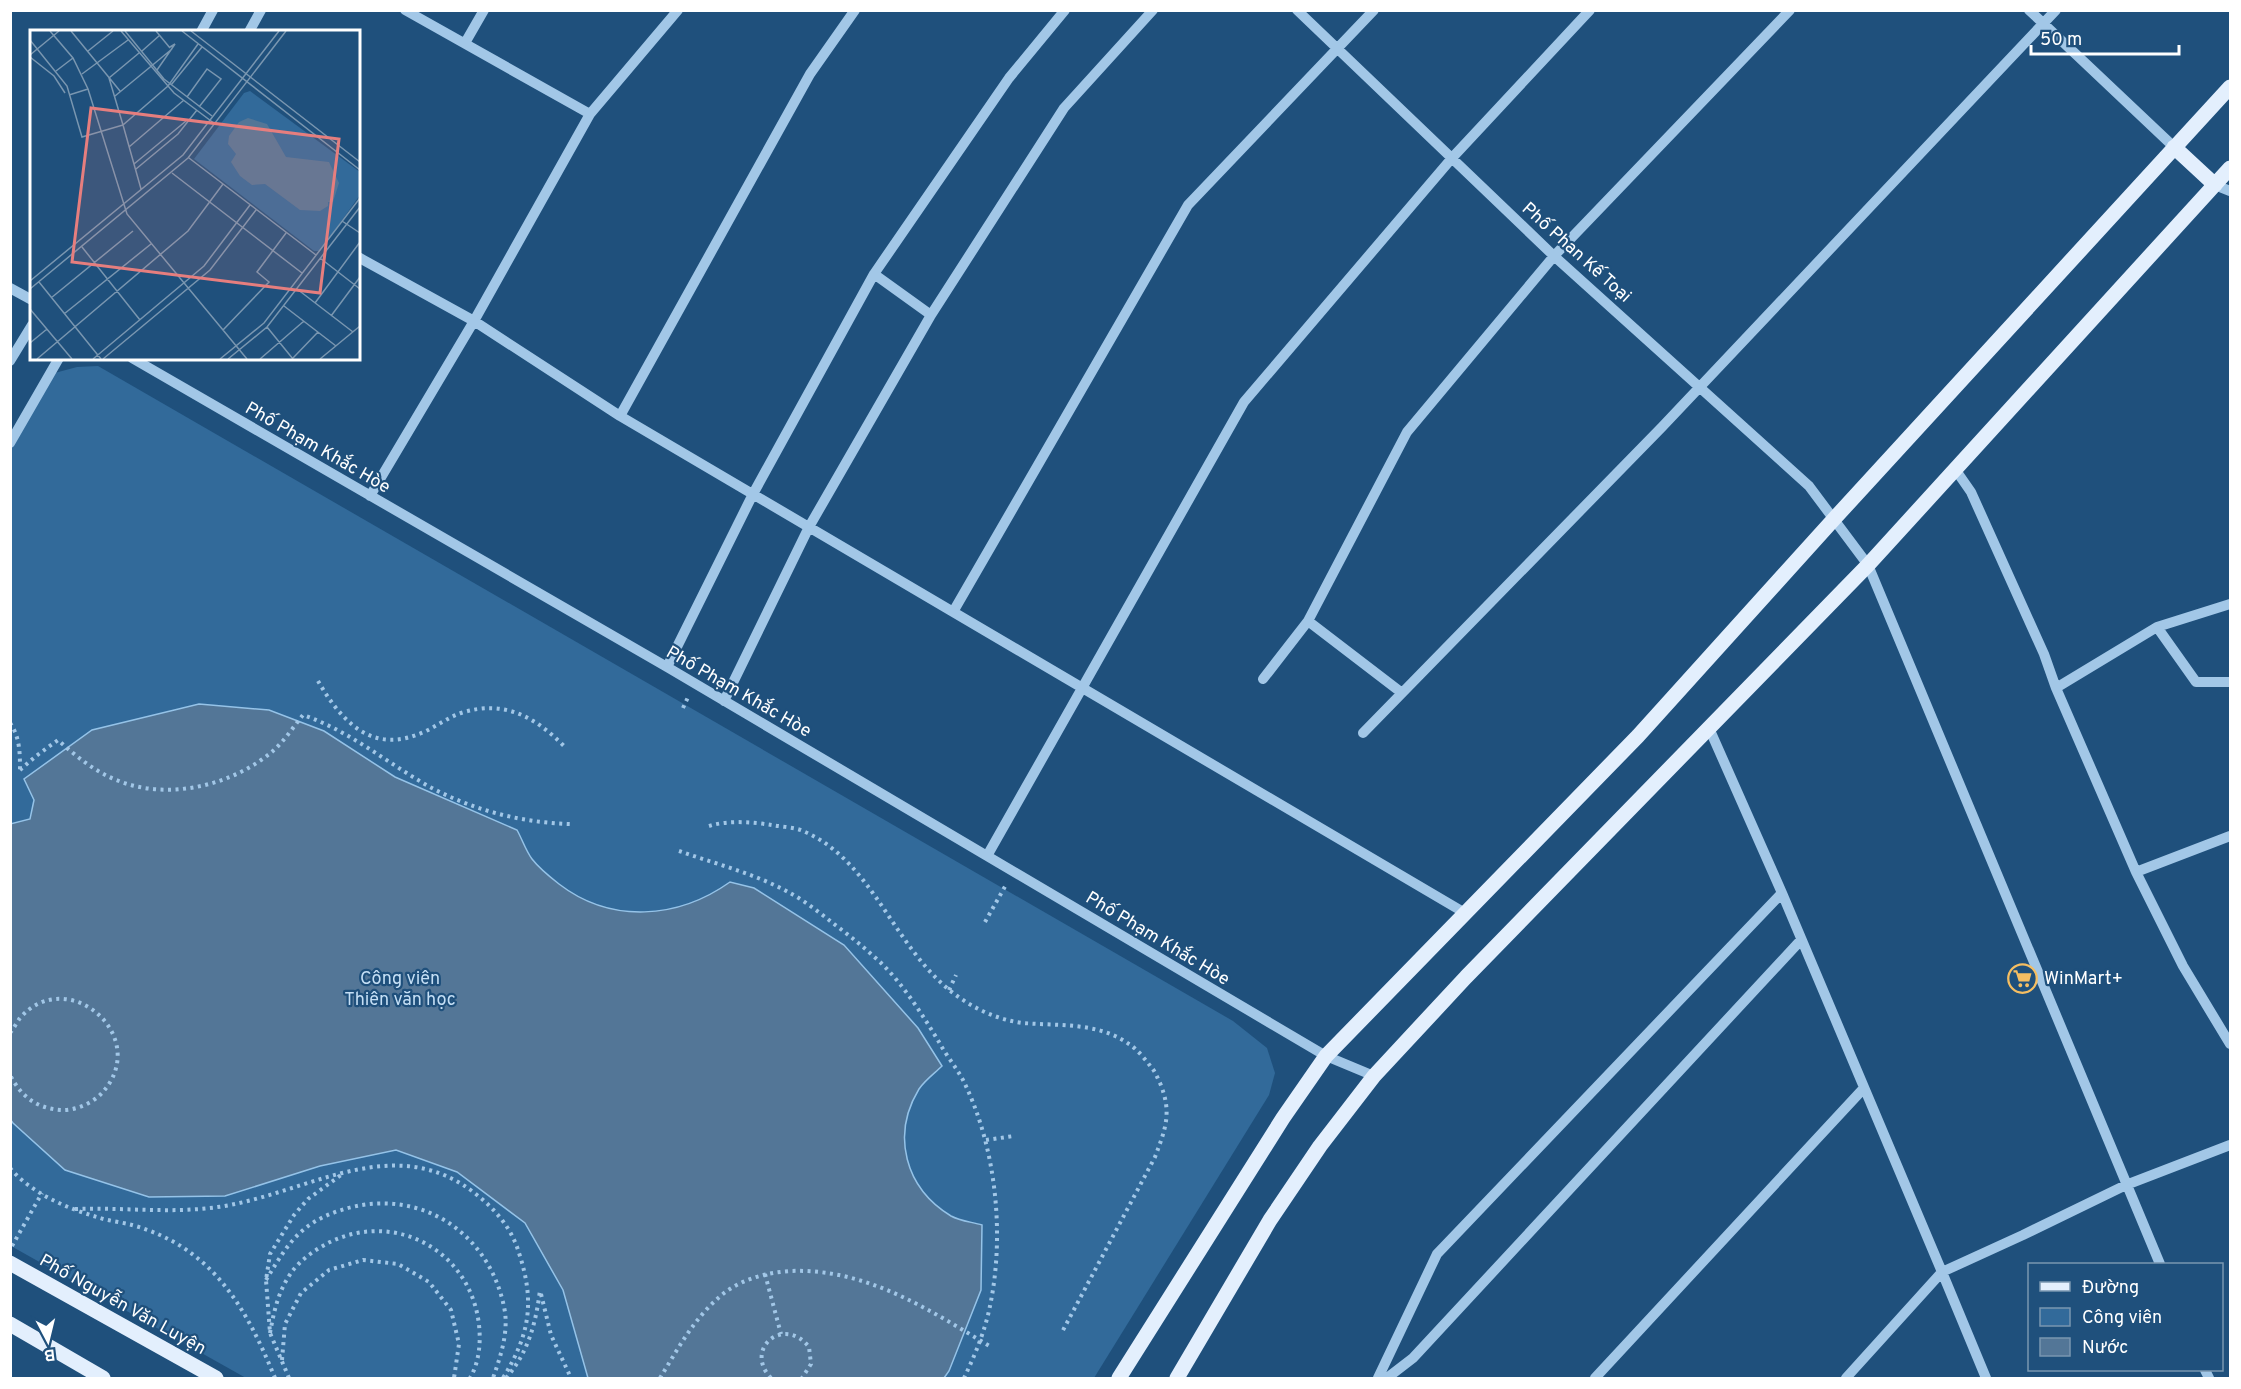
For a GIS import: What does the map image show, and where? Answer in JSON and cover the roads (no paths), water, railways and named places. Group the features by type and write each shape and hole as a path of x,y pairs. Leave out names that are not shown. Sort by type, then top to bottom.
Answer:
{"main road":[{"path":"1119,1378 1283,1118 1326,1056 1638,736 2230,87"},
{"path":"2174,147 2215,185"},
{"path":"1177,1378 1270,1220 1320,1146 1374,1076 1466,977 1868,565 2230,168"},
{"name":"Phố Nguyễn Văn Luyện","path":"10,1263 216,1378"},
{"path":"10,1324 103,1378"}],"street":[{"path":"202,30 213,10"},
{"path":"250,30 261,10"},
{"path":"405,10 590,114"},
{"path":"465,44 484,10"},
{"path":"370,496 474,321 590,114 678,10"},
{"path":"620,416 810,74 855,10"},
{"path":"667,667 753,494 874,274 1009,78 1065,10"},
{"path":"724,701 809,527 931,315 1064,108 1153,10"},
{"name":"Phố Phan Kế Toại","path":"1297,10 1554,256 1809,486 1868,565 2160,1263"},
{"path":"953,612 1188,205 1374,10"},
{"path":"987,856 1244,402 1452,158 1590,10"},
{"path":"1263,679 1308,621 1407,432 1554,256 1790,10"},
{"path":"2029,10 2174,147"},
{"path":"1363,733 1700,386 2056,10"},
{"path":"2215,185 2230,191"},
{"path":"360,258 474,321 620,416 1465,913"},
{"path":"874,274 931,315"},
{"path":"10,288 30,299"},
{"path":"10,361 30,328"},
{"path":"10,443 58,360"},
{"name":"Phố Phạm Khắc Hòe","path":"135,360 667,667 1326,1056 1374,1076"},
{"path":"1955,469 1971,492 2044,654 2056,688 2136,873 2183,966 2230,1044"},
{"path":"2056,688 2157,627 2230,604"},
{"path":"1308,621 1402,693"},
{"path":"2157,627 2196,682 2230,682"},
{"path":"1709,728 1782,893 1986,1378"},
{"path":"2136,873 2220,838 2230,836"},
{"path":"1378,1378 1437,1254 1782,893"},
{"path":"1387,1378 1413,1358 1801,940"},
{"path":"1595,1378 1864,1088"},
{"path":"1846,1378 1941,1272 2126,1185 2230,1145"}],"water":[{"path":"199,704 269,710 324,731 395,777 517,830 530,856 545,872 579,897 600,906 622,911 644,912 667,909 689,904 730,882 754,888 844,945 918,1028 942,1066 919,1089 910,1107 905,1142 907,1159 913,1176 935,1204 951,1216 982,1225 981,1290 949,1371 944,1378 588,1378 563,1290 525,1223 457,1172 396,1150 320,1166 225,1196 149,1197 65,1170 13,1123 10,1119 10,824 30,819 34,800 24,779 92,730"}],"place":[{"name":"WinMart+","path":"2023,978"}],"park label":[{"name":"Công viên Thiên văn học","path":"400,988"}]}
